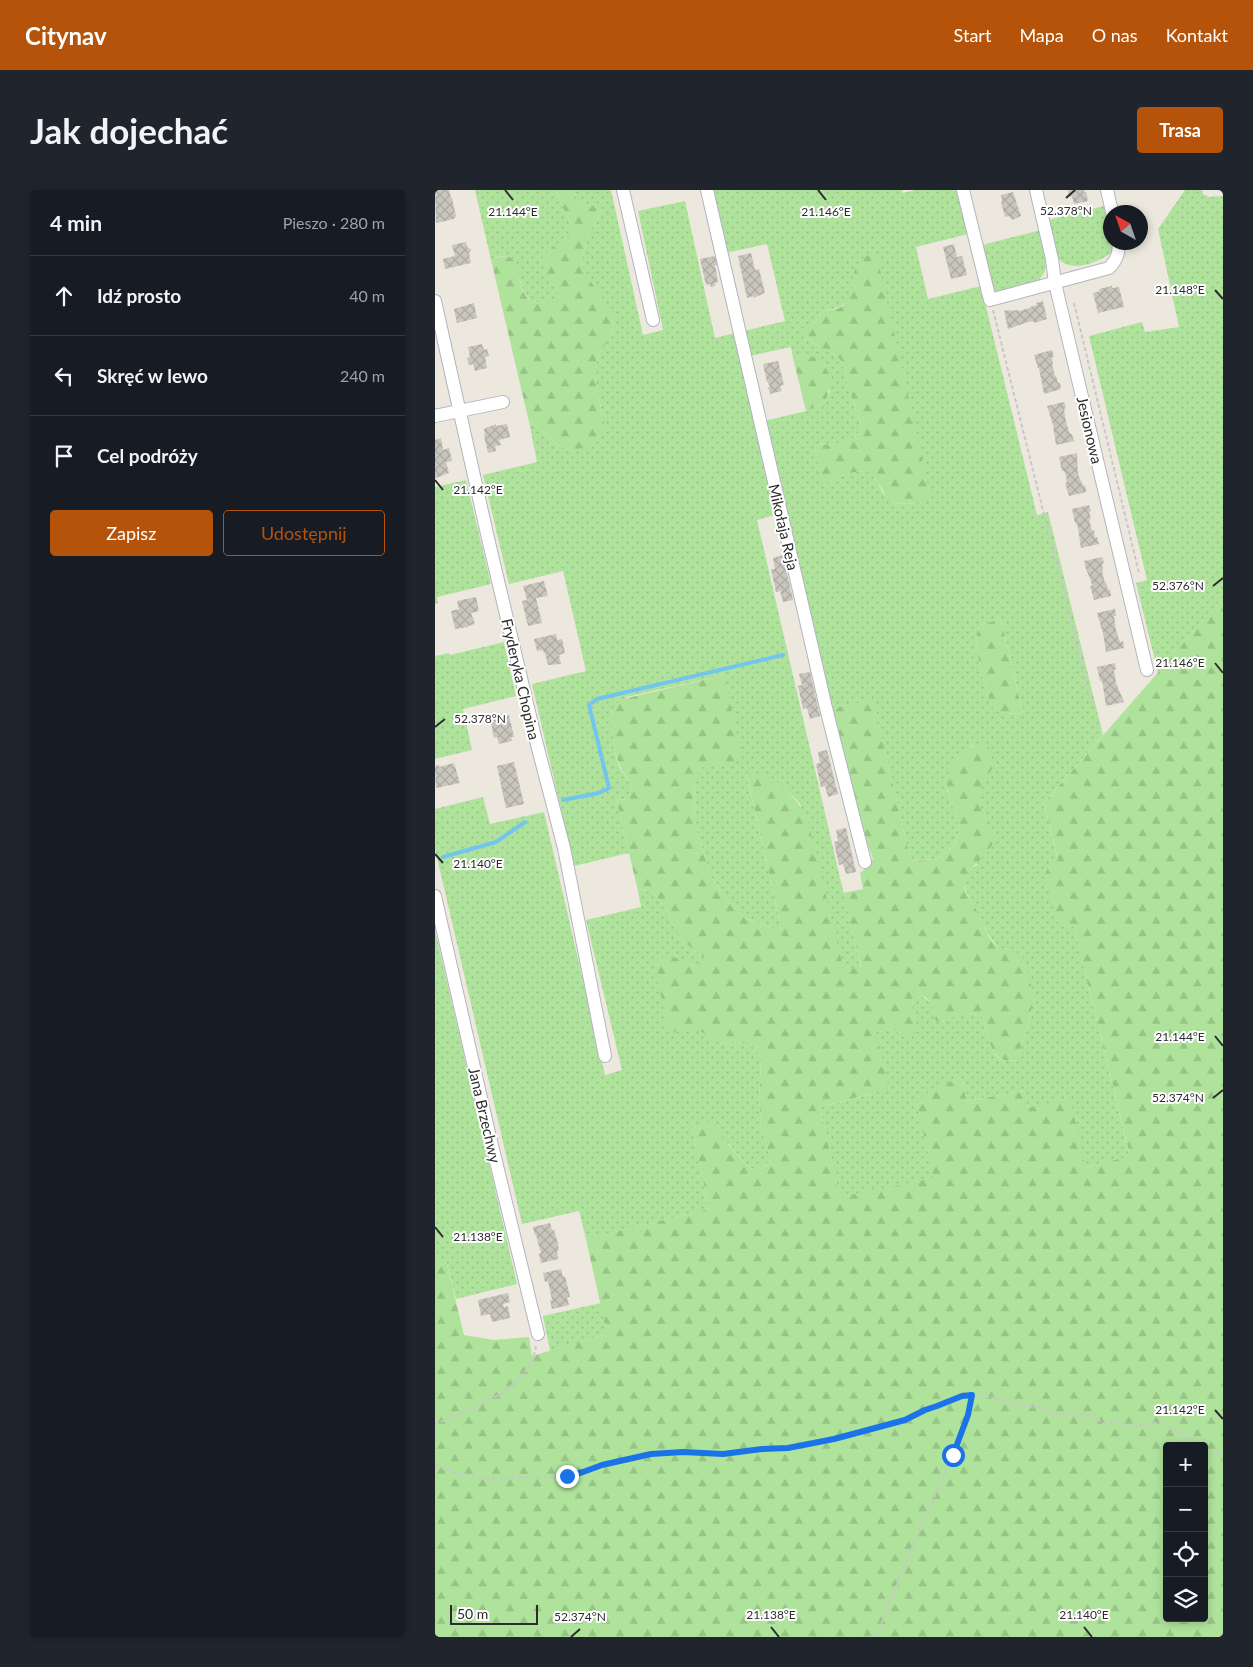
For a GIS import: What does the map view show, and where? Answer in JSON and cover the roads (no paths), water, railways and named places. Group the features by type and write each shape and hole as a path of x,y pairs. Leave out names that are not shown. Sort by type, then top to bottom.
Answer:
{"street":[{"path":"623,190 653,320"},
{"name":"Mikołaja Reja","path":"707,190 826,708 865,862"},
{"path":"963,190 990,300 1109,268 1115,261 1119,250"},
{"name":"Jesionowa","path":"1036,190 1053,260 1055,283 1147,670"},
{"path":"1107,190 1111,205"},
{"name":"Fryderyka Chopina","path":"435,301 487,534 563,848 605,1056"},
{"path":"435,416 503,402"},
{"name":"Jana Brzechwy","path":"435,896 491,1143 538,1334"}],"waterway":[{"path":"563,800 599,793 609,788 589,705 597,699 783,655"},
{"path":"443,857 496,842 525,822"}]}
